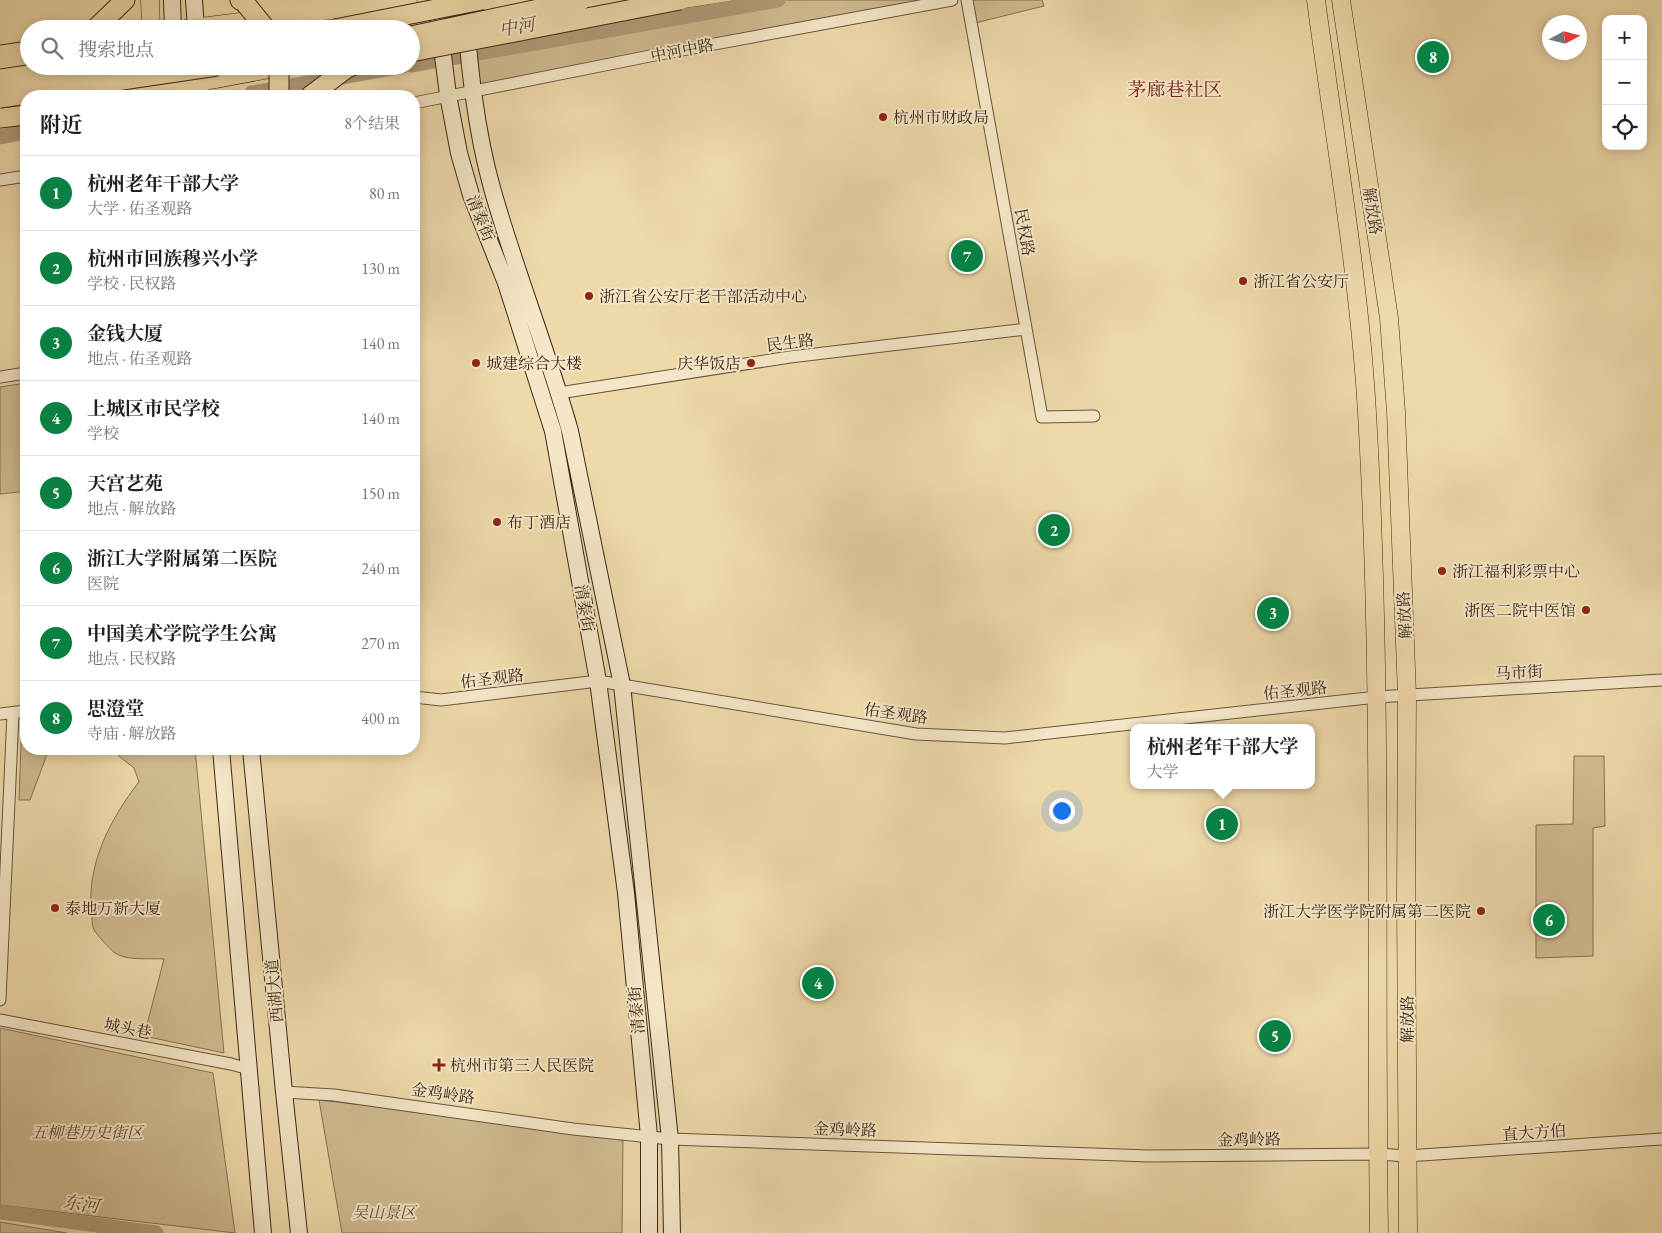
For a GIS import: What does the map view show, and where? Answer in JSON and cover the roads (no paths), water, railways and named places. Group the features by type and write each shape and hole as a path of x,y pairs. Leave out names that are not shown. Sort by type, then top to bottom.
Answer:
{"highway":[{"path":"105,20 125,0"},
{"path":"243,1 286,7 322,5 346,0"},
{"path":"381,20 482,0"},
{"path":"420,34 581,0"},
{"path":"420,50 680,0"},
{"path":"243,1 259,20"},
{"path":"0,55 20,52"},
{"path":"0,79 27,75"},
{"path":"85,90 86,75"},
{"path":"54,90 156,75"},
{"path":"279,75 279,90"},
{"path":"318,90 338,75"},
{"path":"0,98 20,95"},
{"path":"0,118 20,116"}],"main road":[{"path":"150,0 151,20"},
{"path":"172,0 173,20"},
{"path":"193,20 194,0"},
{"path":"254,20 408,0"},
{"name":"清泰街","path":"436,0 440,44 459,154 471,195 506,283 553,431 598,681 626,893 649,1136 649,1233"},
{"name":"清泰街","path":"464,0 473,85 481,138 492,186 504,230 570,431 622,685 670,1138 672,1233"},
{"path":"420,43 440,44 467,39 631,0"},
{"name":"解放路","path":"1316,0 1359,313 1367,412 1377,697 1379,1233"},
{"name":"解放路","path":"1341,0 1389,318 1396,412 1407,695 1408,1233"},
{"path":"0,65 20,62"},
{"path":"175,75 176,90"},
{"path":"179,90 200,82 237,75"},
{"path":"0,110 20,108"},
{"name":"西湖大道","path":"222,755 264,1233"},
{"name":"西湖大道","path":"252,755 299,1233"}],"street":[{"name":"中河中路","path":"420,100 447,89 655,55 952,0"},
{"name":"民权路","path":"967,0 1042,417 1094,416"},
{"path":"0,180 20,177"},
{"name":"民生路","path":"559,393 790,358 1026,328"},
{"path":"0,377 20,374"},
{"name":"马市街","path":"1377,697 1662,680"},
{"name":"佑圣观路","path":"420,698 442,700 598,681 916,734 1005,738 1130,724"},
{"name":"佑圣观路","path":"1132,724 1377,697"},
{"path":"0,714 20,712"},
{"path":"0,1000 12,714"},
{"name":"城头巷","path":"0,1020 231,1064 249,1070"},
{"name":"金鸡岭路","path":"284,1092 334,1094 573,1128 670,1138 1149,1156 1378,1154 1407,1156"},
{"name":"直大方伯","path":"1407,1156 1662,1139"}],"waterway":[{"name":"中河","path":"420,63 778,0"},
{"name":"中河","path":"269,90 353,75"},
{"name":"中河","path":"0,137 20,133"},
{"name":"东河","path":"0,1212 156,1233"}],"place":[{"name":"思澄堂","path":"1433,57"},
{"name":"杭州市财政局","path":"883,117"},
{"name":"中国美术学院学生公寓","path":"967,256"},
{"name":"浙江省公安厅","path":"1243,281"},
{"name":"浙江省公安厅老干部活动中心","path":"589,296"},
{"name":"城建综合大楼","path":"476,363"},
{"name":"庆华饭店","path":"751,363"},
{"name":"布丁酒店","path":"497,522"},
{"name":"杭州市回族穆兴小学","path":"1054,530"},
{"name":"浙江福利彩票中心","path":"1442,571"},
{"name":"浙医二院中医馆","path":"1586,610"},
{"name":"金钱大厦","path":"1273,613"},
{"name":"杭州老年干部大学","path":"1222,824"},
{"name":"泰地万新大厦","path":"55,908"},
{"name":"浙江大学医学院附属第二医院","path":"1481,911"},
{"name":"浙江大学附属第二医院","path":"1549,920"},
{"name":"上城区市民学校","path":"818,983"},
{"name":"天宫艺苑","path":"1275,1036"},
{"name":"杭州市第三人民医院","path":"439,1065"}],"district":[{"name":"茅廊巷社区","path":"1175,89"}],"park label":[{"name":"五柳巷历史街区","path":"87,1132"},
{"name":"吴山景区","path":"384,1212"}]}
